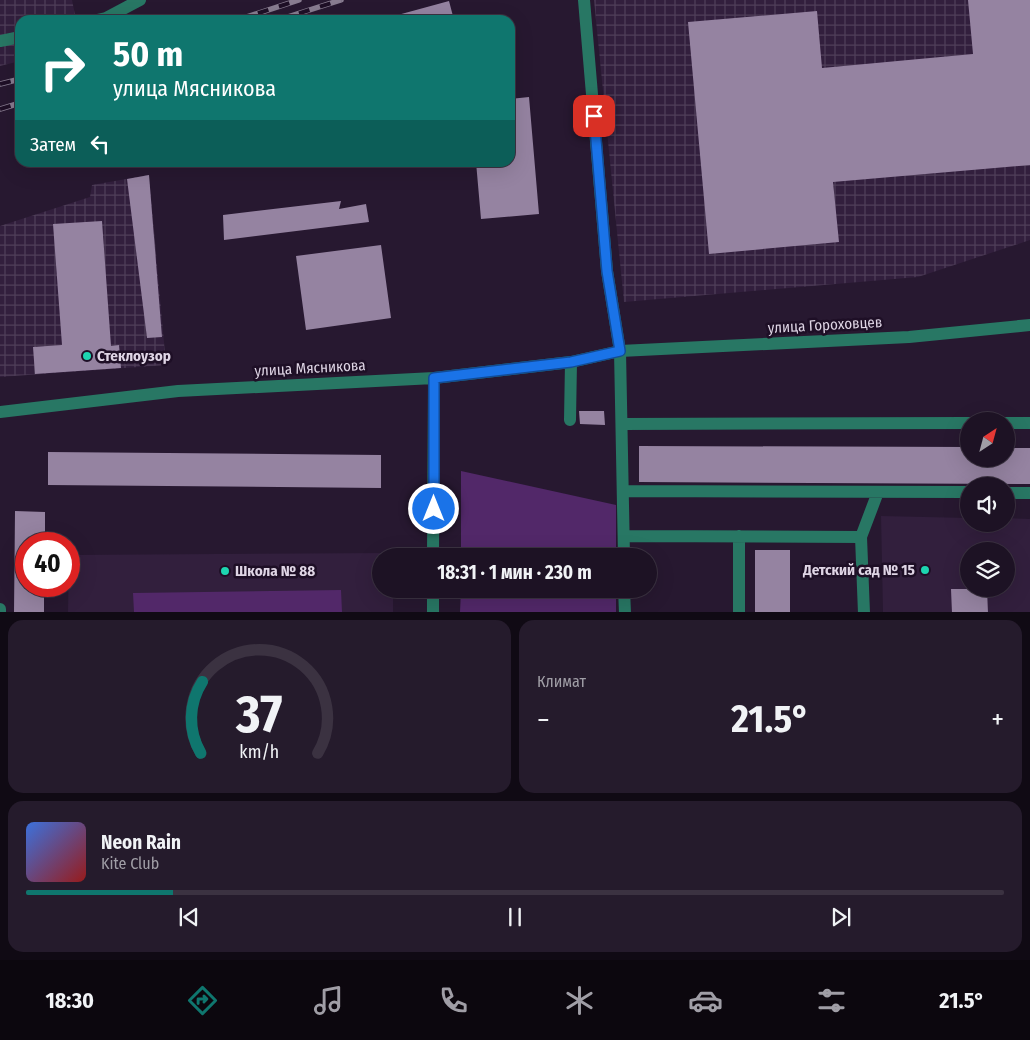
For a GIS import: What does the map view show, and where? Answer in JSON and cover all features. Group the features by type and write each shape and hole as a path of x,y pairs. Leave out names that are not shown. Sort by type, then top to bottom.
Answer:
{"street":[{"path":"112,15 140,0"},
{"path":"584,0 607,271 620,351 624,548"},
{"path":"0,41 15,38"},
{"name":"улица Гороховцев","path":"620,351 908,337 1030,325"},
{"name":"улица Мясникова","path":"0,412 178,391 434,378 571,362 620,351"},
{"path":"570,420 571,362"},
{"path":"433,548 434,378"},
{"path":"622,424 960,423"},
{"path":"1015,423 1030,423"},
{"path":"624,491 960,492"},
{"path":"864,612 861,537 878,492"},
{"path":"1015,493 1030,493"},
{"path":"624,536 861,537"},
{"path":"739,536 739,612"},
{"path":"433,598 433,612"},
{"path":"624,598 625,612"}],"shaded area":[{"path":"0,0 72,0 75,15 15,15 15,62 0,66"},
{"path":"594,0 1030,0 1030,240 918,277 624,302"},
{"path":"149,175 166,365 0,377 0,226 90,197 92,185"},
{"path":"461,471 616,505 616,548 461,548"},
{"name":"Детский сад № 15","path":"881,516 960,518 960,532 1015,532 1015,518 1030,519 1030,612 883,612"},
{"name":"Школа № 88","path":"372,553 372,598 393,598 393,612 68,612 68,597 80,597 80,555"},
{"path":"341,590 342,612 134,612 133,593"},
{"path":"461,598 616,598 616,612 460,612"}],"building":[{"path":"968,0 1030,0 1030,165 833,182 839,242 709,254 688,22 817,11 822,68 973,54"},
{"path":"449,1 453,15 398,15"},
{"path":"529,97 539,214 481,219 476,167 515,167 515,98"},
{"path":"149,175 162,337 147,338 127,179"},
{"path":"341,201 339,209 366,204 369,222 224,240 223,215"},
{"path":"102,221 111,346 119,345 121,368 35,374 33,347 62,345 53,224"},
{"path":"381,245 391,318 306,330 296,256"},
{"path":"579,411 604,411 605,425 580,424"},
{"path":"639,446 960,447 960,468 1015,468 1015,448 1030,448 1030,484 1015,484 1015,477 960,477 960,484 639,482"},
{"path":"48,452 381,455 381,488 48,485"},
{"path":"15,511 45,512 45,532 15,532 15,597 44,597 44,612 14,612"},
{"path":"755,550 790,550 790,612 755,612"},
{"path":"951,589 960,589 960,597 987,597 988,612 952,612"}],"railway":[{"path":"252,15 299,0"},
{"path":"294,15 341,0"},
{"path":"0,84 15,80"},
{"path":"0,109 15,104"}],"place":[{"name":"Стеклоузор","path":"87,356"},
{"name":"Детский сад № 15","path":"925,570"},
{"name":"Школа № 88","path":"225,571"}],"route":[{"path":"434,509 434,378 571,362 620,351 607,271 594,116"}]}
